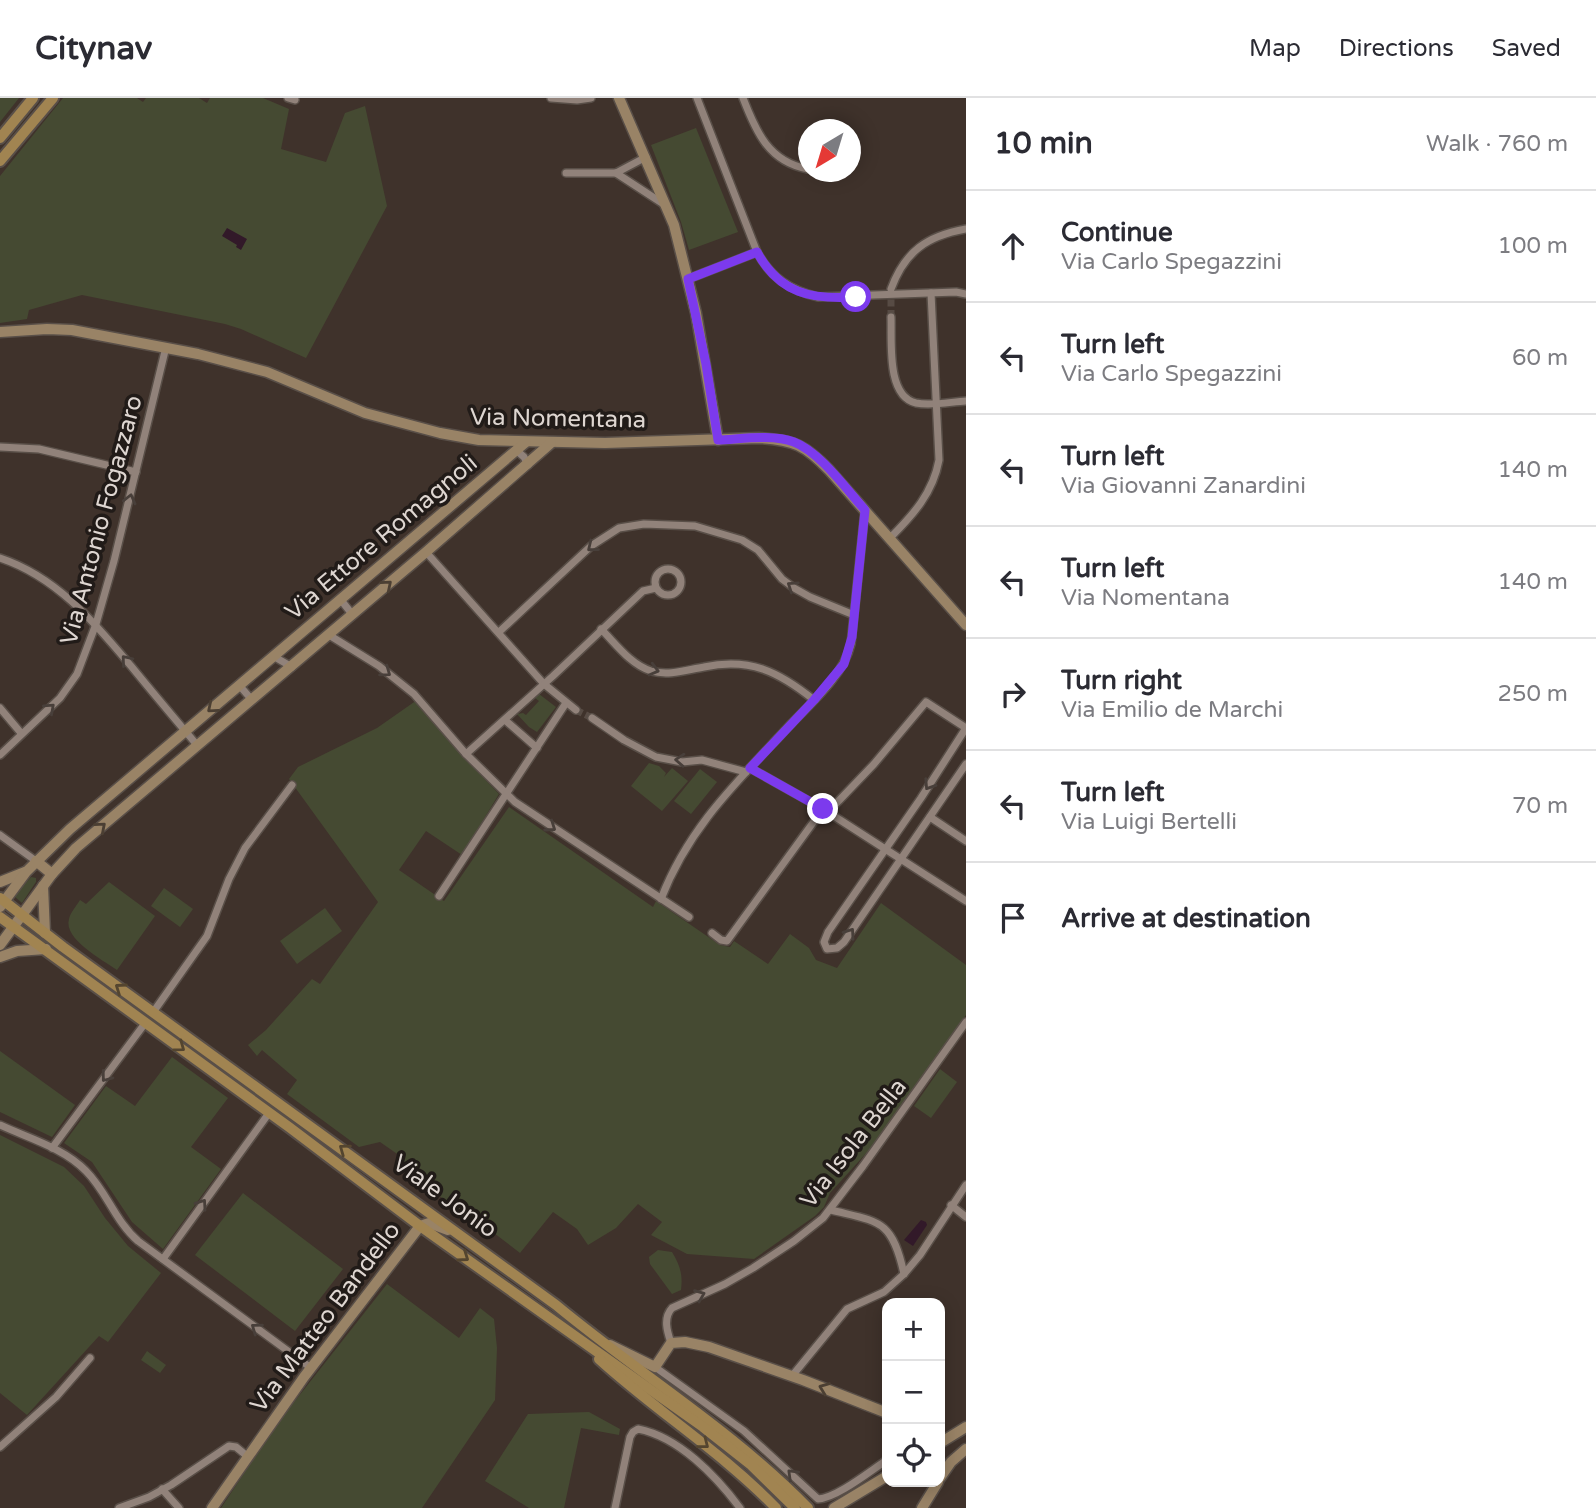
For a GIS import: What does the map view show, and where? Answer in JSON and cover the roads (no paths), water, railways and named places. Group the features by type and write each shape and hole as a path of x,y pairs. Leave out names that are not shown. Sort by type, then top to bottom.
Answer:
{"main road":[{"path":"0,138 34,98"},
{"path":"0,161 51,98"},
{"name":"Viale Jonio","path":"1,902 556,1304 601,1342 733,1439 807,1508"},
{"name":"Viale Jonio","path":"0,917 270,1113 420,1226 720,1440 795,1508"},
{"path":"566,1328 645,1399 735,1469 776,1508"}],"street":[{"path":"34,98 33,105 37,110 51,98"},
{"path":"551,98 591,98"},
{"path":"620,98 674,225 706,364 718,440"},
{"path":"743,98 763,143 785,161 798,167"},
{"path":"699,99 757,252 772,274 786,285 799,293 818,298 956,292 966,294"},
{"path":"19,116 26,113 32,117 22,136"},
{"path":"566,173 616,173 646,157"},
{"path":"616,173 666,205"},
{"path":"891,289 910,255 923,244 935,237 966,229"},
{"path":"688,279 757,252"},
{"path":"890,538 919,505 934,479 939,453 931,293"},
{"path":"891,317 894,379 909,401 966,401"},
{"name":"Via Nomentana","path":"0,332 72,330 166,347 260,370 344,406 464,438 551,443 774,439 798,444 819,460 966,625"},
{"name":"Via Antonio Fogazzaro","path":"0,755 51,708 70,686 96,624 166,347"},
{"name":"Via Ettore Romagnoli","path":"1,902 36,861 133,776 526,442"},
{"name":"Via Ettore Romagnoli","path":"0,945 52,874 76,848 292,667 551,443"},
{"path":"0,447 39,449 136,472"},
{"path":"516,450 528,465"},
{"path":"662,899 673,869 710,812 814,700 847,657 851,644 865,510"},
{"path":"499,632 591,546 619,528 644,524 695,526 742,540 758,550 782,579 794,588 854,615"},
{"path":"426,552 544,684 576,710"},
{"path":"0,558 27,569 58,589 96,624 197,745"},
{"path":"466,754 643,591 656,587"},
{"path":"341,600 352,614"},
{"path":"601,629 629,657 651,671 668,674 709,666 745,664 779,675 814,700"},
{"path":"329,635 379,666 414,694 466,754 505,793 566,838 689,917"},
{"path":"273,656 292,667"},
{"path":"239,685 253,700"},
{"path":"712,933 727,941 826,810 874,764 926,702 966,728 828,932 824,942 827,948 834,949 842,944 966,764"},
{"path":"439,896 566,703"},
{"path":"0,708 21,733"},
{"path":"592,718 624,740 656,757 682,762 702,760 748,770 826,810 966,901"},
{"path":"505,720 537,748"},
{"path":"133,776 144,789"},
{"path":"154,1011 207,936 229,878 245,848 292,785"},
{"path":"930,817 966,841"},
{"path":"0,835 52,874"},
{"path":"0,882 26,872"},
{"path":"43,886 45,933"},
{"path":"0,957 17,951 46,949"},
{"path":"52,1148 146,1022"},
{"name":"Via Isola Bella","path":"671,1343 667,1321 672,1308 753,1268 804,1235 831,1210 966,1022"},
{"path":"163,1259 270,1113"},
{"path":"0,1125 72,1159 86,1170 126,1230 311,1368"},
{"path":"792,1376 847,1309 884,1292 904,1273 920,1255 966,1185"},
{"path":"385,1200 401,1205 409,1197"},
{"path":"951,1205 966,1217"},
{"path":"831,1210 872,1220 883,1226 895,1244 904,1273"},
{"path":"420,1226 432,1223 465,1237"},
{"name":"Via Matteo Bandello","path":"212,1508 311,1368 420,1226"},
{"path":"601,1342 655,1367 744,1432 818,1499 832,1494 882,1463"},
{"path":"655,1367 671,1343 685,1342 792,1376 882,1410"},
{"path":"0,1447 49,1404 90,1358"},
{"path":"945,1435 966,1427"},
{"path":"615,1508 633,1432 638,1429 691,1456 719,1482 740,1508"},
{"path":"119,1508 162,1489 229,1446 234,1446 247,1456"},
{"path":"945,1471 966,1449"},
{"path":"839,1505 882,1479"},
{"path":"922,1508 935,1487"},
{"path":"162,1489 179,1508"}],"tunnel":[{"path":"891,290 891,317"},
{"path":"576,710 592,718"}]}
